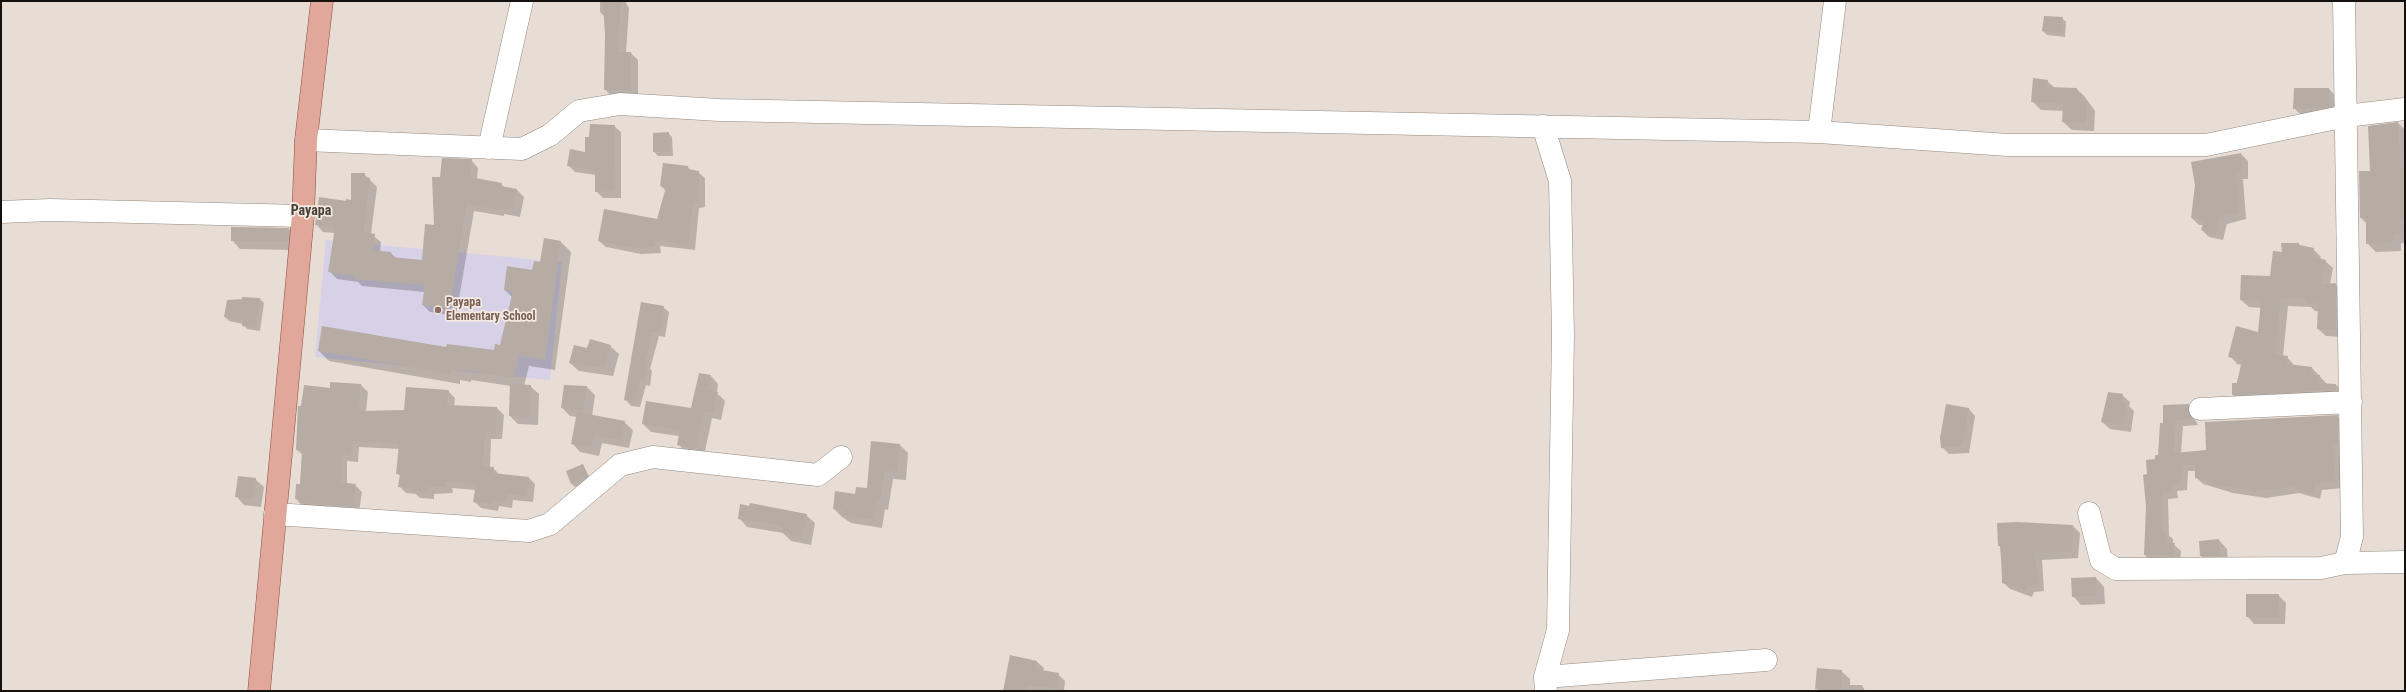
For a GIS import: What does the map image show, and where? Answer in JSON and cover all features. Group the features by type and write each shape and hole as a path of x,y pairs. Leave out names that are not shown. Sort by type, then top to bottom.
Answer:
{"main road":[{"path":"259,691 303,216 306,140 322,1"}],"street":[{"path":"489,148 522,1"},
{"path":"1819,132 1835,1"},
{"path":"2344,1 2352,537 2344,563"},
{"path":"306,140 522,150 550,135 579,111 620,104 734,110 1819,132 2008,145 2206,145 2346,116 2405,109"},
{"path":"1543,126 1560,181 1563,336 1558,630 1546,684 1766,660"},
{"path":"1,212 50,210 303,216"},
{"path":"2200,409 2351,402"},
{"path":"275,514 529,531 550,524 620,465 653,457 818,475 841,457"},
{"path":"2089,513 2101,560 2116,569 2321,568 2344,563 2405,562"}],"shaded area":[{"name":"Payapa Elementary School","path":"326,240 562,262 550,380 315,357"}],"building":[{"path":"603,1 621,1 618,52 631,52 631,90 604,90 605,35"},
{"path":"2044,16 2063,17 2061,33 2042,31"},
{"path":"2033,78 2048,80 2047,87 2077,88 2077,94 2081,94 2081,101 2087,101 2086,123 2062,122 2063,104 2031,102"},
{"path":"2294,88 2329,88 2330,107 2293,109"},
{"path":"2398,122 2401,168 2404,168 2405,176 2405,221 2401,221 2401,235 2393,235 2393,243 2366,244 2366,218 2360,218 2359,171 2370,171 2368,126"},
{"path":"590,124 615,125 614,191 595,192 595,170 567,166 570,149 585,152 585,137 589,137"},
{"path":"669,132 669,152 653,152 653,133"},
{"path":"2241,153 2241,172 2236,172 2239,213 2220,217 2216,234 2201,230 2204,220 2191,218 2195,185 2191,162"},
{"path":"442,158 472,159 470,177 502,183 501,186 517,189 513,210 497,207 497,210 467,204 449,309 422,305 425,285 354,279 355,276 328,272 335,228 315,225 319,197 346,201 346,199 351,200 351,173 365,173 365,177 370,178 364,232 375,234 373,250 391,252 391,257 422,260 425,224 434,225 432,177 440,177"},
{"path":"663,163 688,166 688,169 699,171 699,201 693,201 689,244 654,240 655,247 634,248 598,241 604,209 657,219 666,187 660,186"},
{"path":"231,227 289,228 288,242 231,241"},
{"path":"544,238 561,241 545,360 519,356 514,378 461,370 461,372 451,370 450,374 318,351 322,326 446,347 447,344 494,350 495,344 500,345 513,291 504,290 507,266 532,270 534,261 540,262"},
{"path":"2281,243 2299,243 2299,245 2314,248 2312,256 2326,260 2321,284 2336,283 2336,330 2317,329 2318,303 2307,304 2306,299 2281,299 2275,354 2288,356 2287,364 2312,367 2311,374 2320,375 2319,383 2336,384 2336,390 2232,395 2232,383 2237,383 2242,360 2228,357 2236,326 2258,332 2261,301 2240,300 2241,275 2270,276 2273,251 2282,252"},
{"path":"242,297 260,298 256,328 242,326 242,321 224,317 227,300 242,299"},
{"path":"641,302 664,306 660,332 653,332 645,365 647,365 645,381 640,380 634,403 624,400"},
{"path":"590,339 611,345 604,368 569,363 574,345 587,348"},
{"path":"699,373 711,375 708,390 718,392 713,413 704,411 696,449 677,445 680,430 642,424 646,401 691,408"},
{"path":"330,382 361,384 359,411 404,410 406,387 449,390 447,405 497,407 496,433 485,432 483,466 494,467 493,473 529,477 527,496 507,494 505,502 492,500 492,504 473,502 476,484 446,482 446,487 428,487 427,492 412,491 412,488 398,487 400,474 396,474 399,444 353,441 351,456 341,455 341,482 356,484 353,506 299,503 299,499 295,499 296,484 300,484 302,450 296,450 298,406 301,406 304,385 330,388"},
{"path":"510,384 531,385 530,417 509,416"},
{"path":"564,385 587,386 583,411 561,408"},
{"path":"2108,392 2123,394 2122,402 2127,403 2123,425 2101,422"},
{"path":"1946,404 1969,408 1962,446 1941,448 1940,438"},
{"path":"2189,404 2188,410 2193,419 2176,420 2174,453 2206,450 2205,422 2338,415 2338,445 2333,445 2336,482 2315,484 2313,493 2292,487 2259,491 2226,487 2195,478 2195,465 2182,465 2180,484 2171,484 2172,491 2162,493 2163,532 2166,532 2167,542 2175,543 2173,556 2144,555 2146,506 2143,475 2147,474 2146,460 2155,459 2155,455 2158,455 2160,423 2163,423 2163,405"},
{"path":"577,412 625,421 621,440 594,435 591,448 571,444"},
{"path":"871,441 900,444 897,472 885,471 880,502 877,501 874,520 841,515 842,510 833,509 835,491 855,494 856,487 867,488"},
{"path":"583,464 588,476 571,484 566,471"},
{"path":"238,476 256,478 253,499 235,497"},
{"path":"750,503 807,514 802,537 782,533 783,526 738,519 740,504 749,506"},
{"path":"2018,522 2073,525 2072,552 2035,553 2038,585 2027,586 2026,591 2002,583 2001,546 1998,546 1997,523"},
{"path":"2219,539 2220,556 2200,556 2199,541"},
{"path":"2096,577 2097,596 2072,597 2071,578"},
{"path":"2246,594 2279,594 2278,617 2246,617"},
{"path":"1010,655 1037,661 1036,669 1059,673 1056,689 1027,685 1027,691 1003,691"},
{"path":"1817,668 1842,670 1841,690 1815,689"}],"place":[{"name":"Payapa Elementary School","path":"438,310"}],"district":[{"name":"Payapa","path":"311,211"}]}
